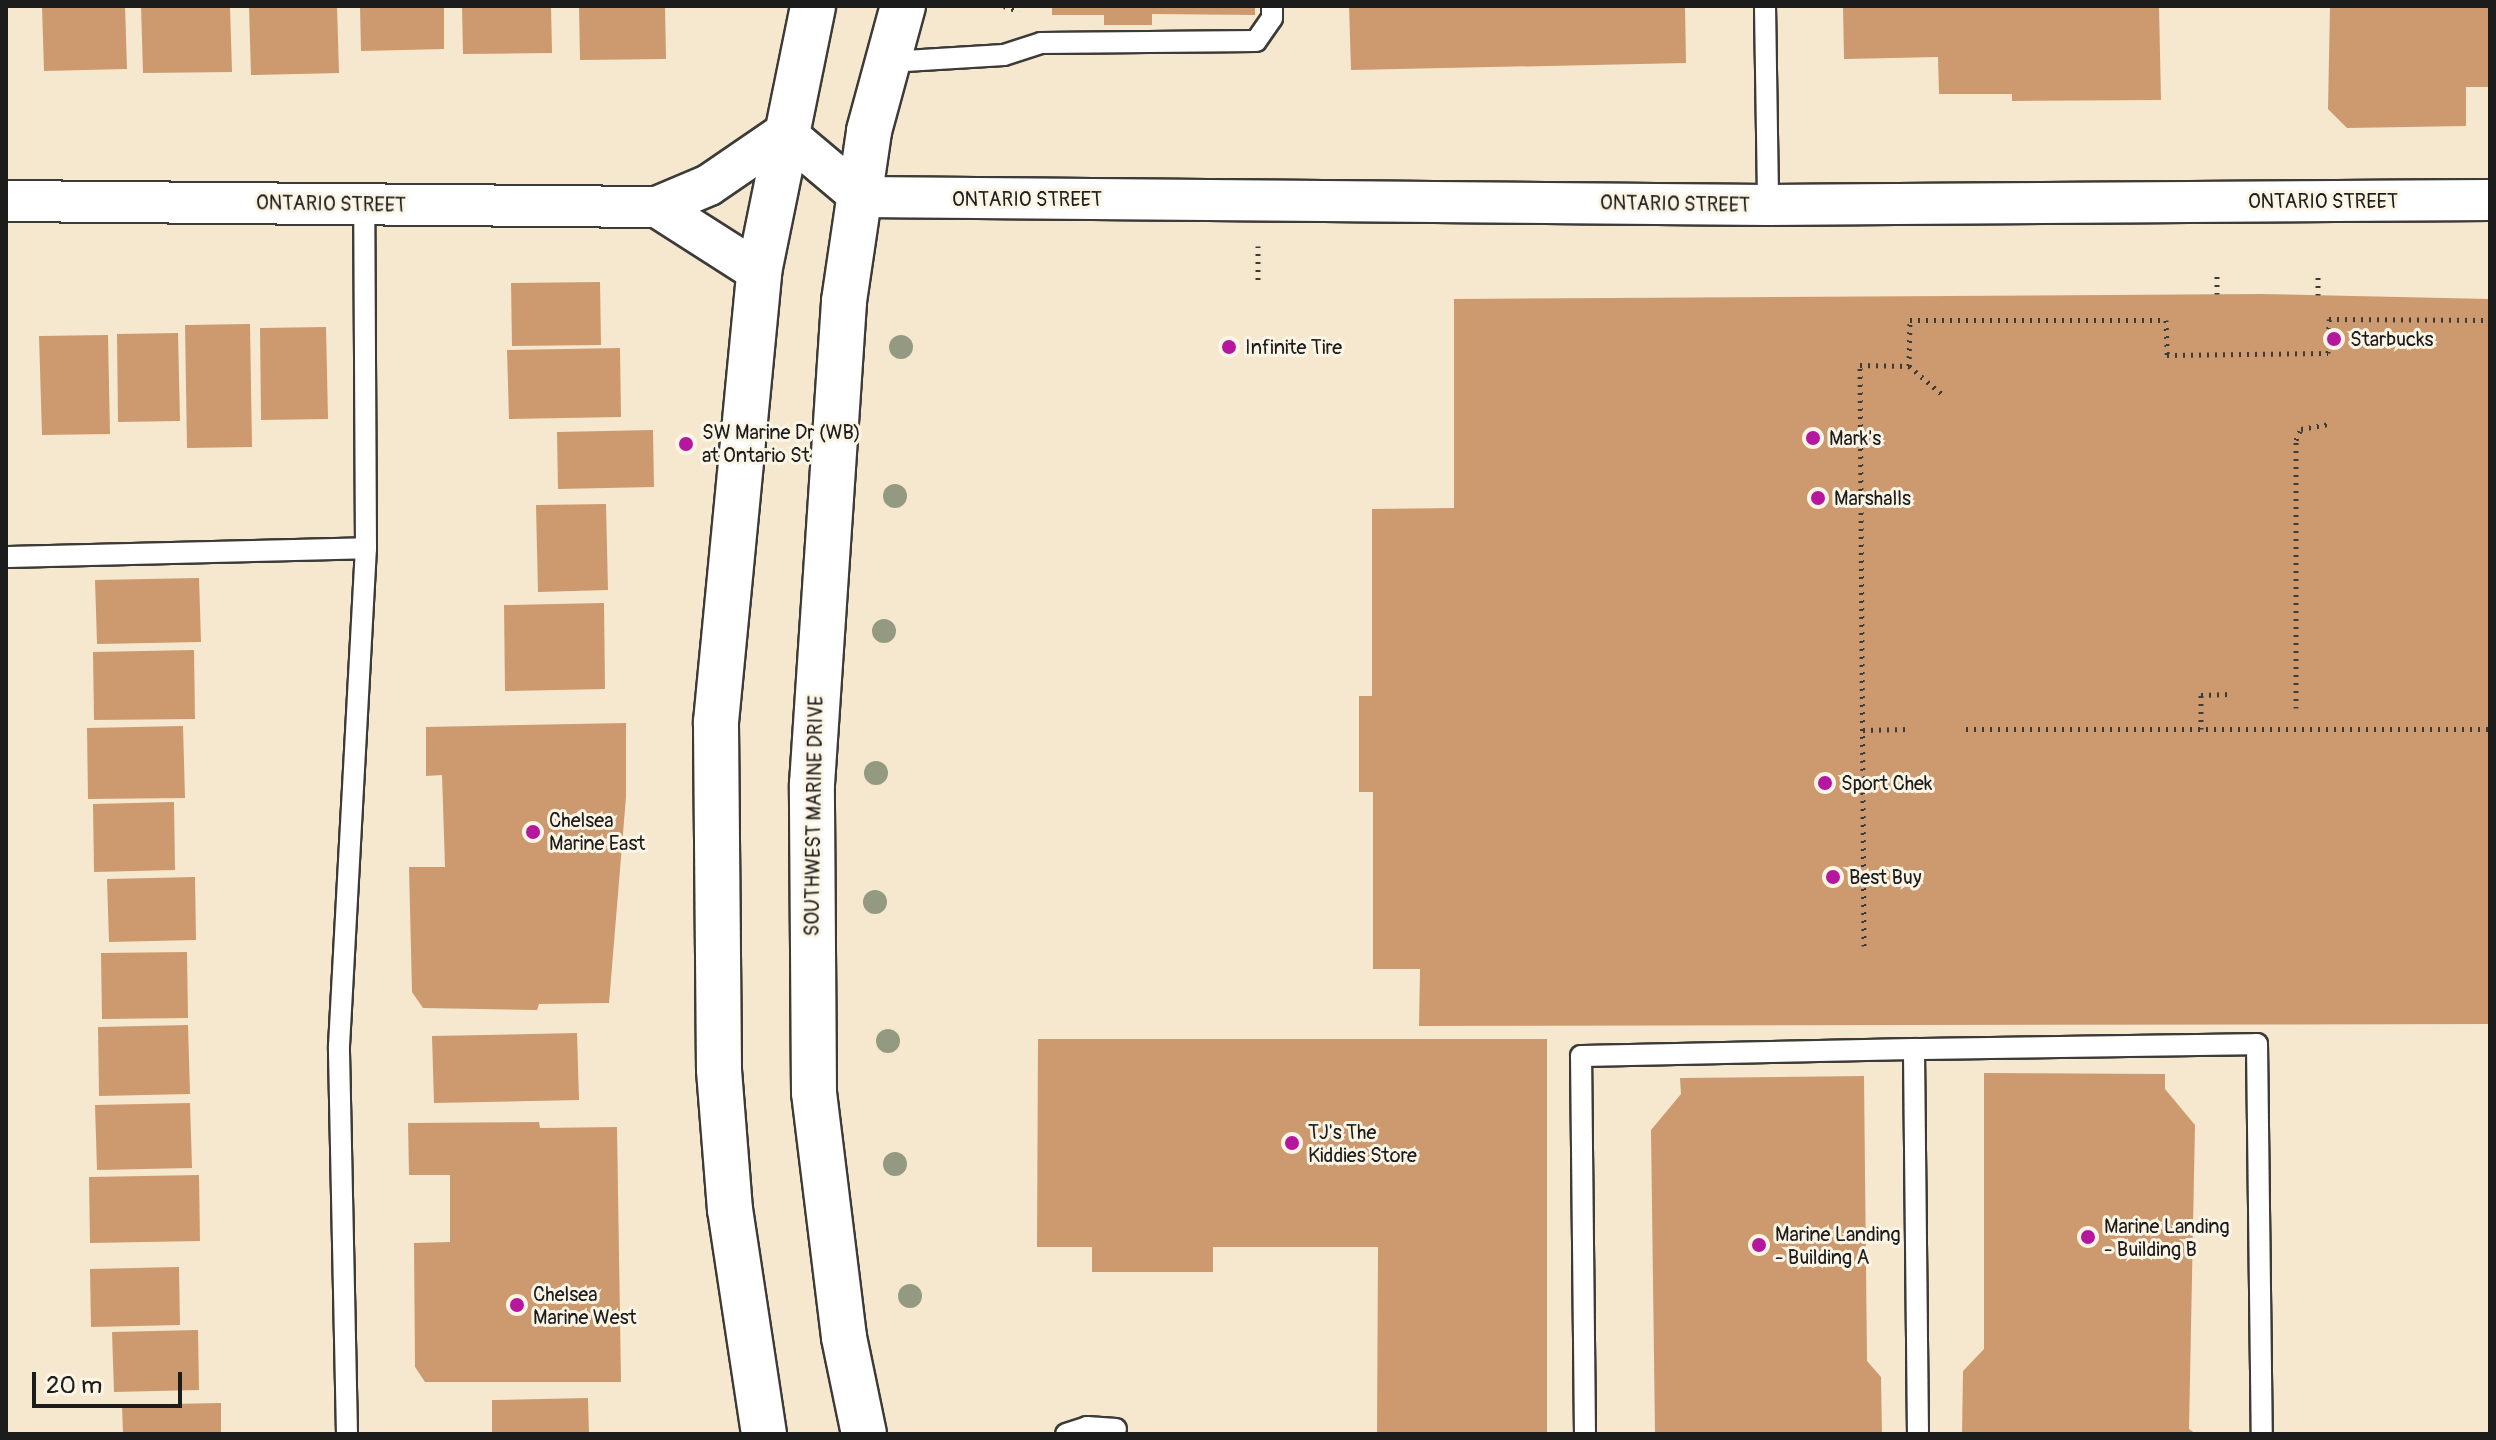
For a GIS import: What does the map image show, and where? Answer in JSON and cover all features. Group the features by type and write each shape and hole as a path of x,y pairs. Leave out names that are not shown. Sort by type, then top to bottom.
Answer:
{"main road":[{"path":"764,1434 730,1210 715,886 724,615 759,272 767,219 813,6"},
{"name":"SOUTHWEST MARINE DRIVE","path":"864,1434 844,1337 814,1092 810,884 826,529 844,301 869,131 903,6"}],"street":[{"path":"785,133 861,197"},
{"name":"ONTARIO STREET","path":"6,201 657,207 709,185 785,133"},
{"name":"ONTARIO STREET","path":"861,197 1768,205 2490,200"},
{"path":"657,207 759,272"}],"lane":[{"path":"889,62 1004,55 1041,43 1256,41 1272,18 1272,6"},
{"path":"1765,6 1768,205"},
{"path":"347,1434 339,1046 366,548 364,205"},
{"path":"6,557 366,548"},
{"path":"1585,1434 1581,1056 2257,1044 2262,1434"},
{"path":"1914,1049 1918,1434"},
{"path":"1066,1434 1087,1427 1116,1429"}],"path":[{"path":"1258,246 1258,281"},
{"path":"2217,272 2217,294"},
{"path":"2318,272 2318,295"},
{"path":"1909,366 1910,320 2166,320 2167,355 2328,353 2329,319 2490,320"},
{"path":"1864,946 1860,365 1909,366 1943,395"},
{"path":"2296,708 2296,440 2301,429 2329,424"},
{"path":"2201,729 2201,695 2231,694"},
{"path":"1863,730 1909,729"},
{"path":"1966,729 2490,729"}],"building":[{"path":"42,6 125,6 127,69 44,71"},
{"path":"141,6 230,6 232,72 143,73"},
{"path":"249,6 337,6 339,73 251,75"},
{"path":"360,6 444,6 444,49 361,51"},
{"path":"462,6 551,6 552,53 463,54"},
{"path":"579,6 665,6 666,59 580,60"},
{"path":"1052,6 1255,6 1255,15 1152,14 1152,25 1104,25 1104,15 1052,15"},
{"path":"1349,6 1685,6 1686,63 1351,70"},
{"path":"1843,6 2159,6 2161,100 2012,101 2012,94 1939,94 1938,57 1844,59"},
{"path":"2330,6 2490,6 2490,87 2466,87 2466,126 2347,128 2328,109"},
{"path":"600,282 601,345 512,346 511,283"},
{"path":"2260,294 2490,299 2490,1024 1419,1026 1420,969 1373,969 1373,792 1359,792 1359,696 1372,696 1372,509 1454,508 1454,299"},
{"path":"250,324 252,447 187,448 185,325"},
{"path":"326,327 328,419 261,420 260,328"},
{"path":"178,333 180,421 118,422 117,334"},
{"path":"108,335 110,434 42,435 39,336"},
{"path":"620,348 621,417 509,419 507,350"},
{"path":"653,430 654,487 558,489 557,432"},
{"path":"606,504 608,590 538,592 536,505"},
{"path":"199,578 201,642 97,644 95,580"},
{"path":"604,603 605,689 505,691 504,605"},
{"path":"194,650 195,719 94,720 93,652"},
{"name":"Chelsea Marine East","path":"626,723 626,797 609,1003 539,1004 537,1010 423,1008 412,992 409,867 445,867 442,775 426,776 426,727"},
{"path":"183,726 185,798 88,799 87,728"},
{"path":"174,802 175,870 94,872 93,804"},
{"path":"195,877 196,940 109,942 107,879"},
{"path":"187,952 188,1018 102,1019 101,953"},
{"path":"188,1025 190,1094 99,1096 98,1027"},
{"path":"577,1033 579,1100 434,1103 432,1036"},
{"name":"TJ's The Kiddies Store","path":"1038,1039 1547,1039 1547,1434 1377,1434 1378,1247 1213,1247 1213,1272 1092,1272 1092,1247 1037,1247"},
{"name":"Marine Landing - Building B","path":"1984,1073 2165,1074 2165,1089 2195,1125 2189,1429 2196,1434 1962,1434 1963,1371 1984,1349"},
{"name":"Marine Landing - Building A","path":"1864,1076 1867,1361 1881,1377 1882,1434 1655,1434 1651,1130 1681,1094 1680,1078"},
{"path":"190,1103 192,1168 97,1170 95,1105"},
{"name":"Chelsea Marine West","path":"539,1122 540,1128 617,1127 621,1382 425,1382 415,1367 414,1243 450,1242 450,1175 409,1175 408,1123"},
{"path":"199,1175 200,1241 90,1243 89,1177"},
{"path":"179,1267 180,1325 91,1327 90,1269"},
{"path":"198,1330 199,1390 114,1392 112,1332"},
{"path":"588,1398 589,1434 492,1434 492,1400"},
{"path":"221,1403 221,1434 123,1434 122,1405"}],"place":[{"name":"Starbucks","path":"2334,339"},
{"name":"Infinite Tire","path":"1229,347"},
{"name":"Mark's","path":"1813,438"},
{"name":"SW Marine Dr (WB) at Ontario St","path":"686,444"},
{"name":"Marshalls","path":"1818,498"},
{"name":"Sport Chek","path":"1825,783"},
{"name":"Chelsea Marine East","path":"533,832"},
{"name":"Best Buy","path":"1833,877"},
{"name":"TJ's The Kiddies Store","path":"1292,1143"},
{"name":"Marine Landing - Building B","path":"2088,1237"},
{"name":"Marine Landing - Building A","path":"1759,1245"},
{"name":"Chelsea Marine West","path":"517,1305"}]}
